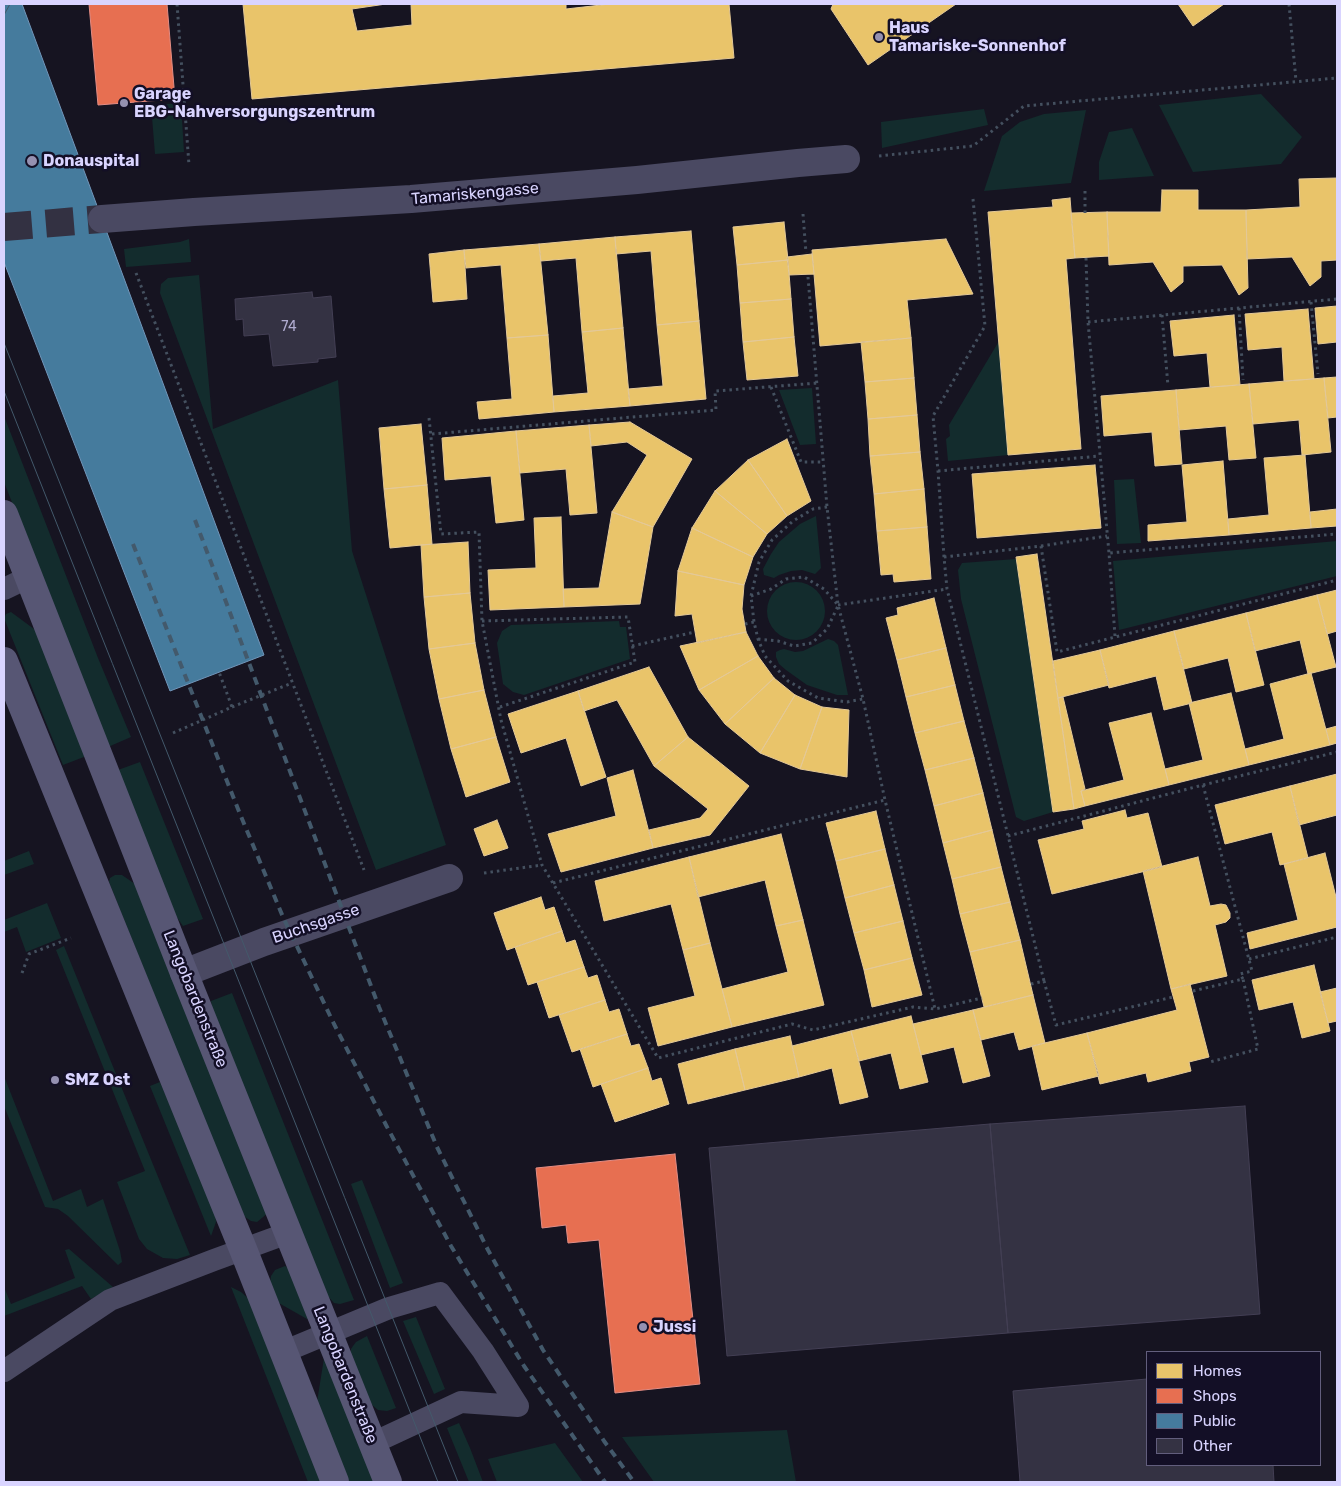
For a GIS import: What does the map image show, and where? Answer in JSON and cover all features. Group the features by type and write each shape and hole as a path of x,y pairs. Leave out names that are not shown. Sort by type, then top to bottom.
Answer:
{"street":[{"name":"Tamariskengasse","path":"102,220 194,212 411,199 637,180 846,159"},
{"name":"Langobardenstraße","path":"4,514 184,973 388,1482"},
{"path":"4,661 243,1249 335,1482"},
{"name":"Buchsgasse","path":"184,973 237,951 449,878"}],"lane":[{"path":"4,590 29,578"},
{"path":"4,1372 110,1300 288,1233"},
{"path":"283,1352 389,1308 440,1293 483,1351 518,1406 461,1402 373,1443"}],"path":[{"path":"177,4 189,166"},
{"path":"1289,4 1296,81"},
{"path":"846,159 973,146 1024,106 1337,78"},
{"path":"1085,188 1085,212"},
{"path":"973,199 986,326 933,416 944,557 947,589 1044,980 1056,1025 1173,997"},
{"path":"803,214 806,253"},
{"path":"1086,258 1088,322 1115,636"},
{"path":"136,273 376,903"},
{"path":"808,277 818,383 826,507 838,605 863,699 935,1009"},
{"path":"1088,322 1337,299"},
{"path":"1311,302 1318,374"},
{"path":"1239,308 1243,380"},
{"path":"1162,315 1168,386"},
{"path":"432,434 716,410 715,391 818,383"},
{"path":"771,387 801,462 824,462"},
{"path":"429,418 441,534 479,532 482,621 502,720 542,865 658,1058 792,1024 813,1030 913,1007 935,1009 982,998"},
{"path":"938,471 1099,456"},
{"path":"826,507 813,509 793,521 772,540 760,562 751,596 754,622 765,656 788,680 818,698 847,702 863,699"},
{"path":"1109,553 1337,534"},
{"path":"944,557 1107,536"},
{"path":"1041,546 1057,652 1337,580"},
{"path":"751,596 771,589 786,579 804,577 824,589 838,605"},
{"path":"838,605 947,589"},
{"path":"758,639 778,641 794,646 812,643 827,629 838,605"},
{"path":"482,621 628,617 635,662 500,707"},
{"path":"745,624 754,622"},
{"path":"632,646 696,632"},
{"path":"219,672 232,707"},
{"path":"173,733 292,683"},
{"path":"1008,836 1337,752"},
{"path":"1203,785 1252,971 1240,974 1243,979 1258,1049 1210,1062"},
{"path":"553,883 885,800"},
{"path":"449,878 542,865"},
{"path":"1249,959 1337,937"},
{"path":"22,974 29,954 71,938"},
{"path":"1193,992 1243,979"},
{"path":"1031,984 1044,980"}],"green space":[{"path":"1261,94 1302,137 1281,164 1193,172 1159,105"},
{"path":"181,103 184,152 155,154 151,105"},
{"path":"984,109 988,125 882,148 881,122"},
{"path":"1086,110 1071,183 984,191 1002,136 1020,122 1044,114"},
{"path":"1132,128 1154,176 1099,180 1099,162 1109,132"},
{"path":"189,239 191,262 126,267 124,249 180,242"},
{"path":"199,275 213,429 338,380 352,551 446,845 376,870 160,293 161,284 168,278"},
{"path":"999,341 1008,455 948,461 946,439 950,436 949,425"},
{"path":"812,388 816,444 800,445 779,390"},
{"path":"4,416 98,658 131,737 108,747 4,482"},
{"path":"1134,479 1141,543 1117,544 1114,480"},
{"path":"816,516 821,568 815,574 802,570 791,571 774,578 764,575 763,569 779,542 800,524"},
{"path":"1337,541 1337,576 1119,630 1113,561"},
{"path":"1016,559 1053,812 1024,821 1016,817 961,599 958,570 962,563"},
{"path":"796,582 812,587 820,595 825,611 820,627 812,635 796,640 780,635 772,627 767,611 772,595 780,587"},
{"path":"11,612 34,629 41,638 89,755 63,765 4,618 6,614"},
{"path":"619,621 620,627 626,627 630,659 524,695 513,692 503,684 497,643 502,631 511,625"},
{"path":"828,639 838,645 848,695 837,695 807,685 779,664 776,657 776,652 780,650 803,651"},
{"path":"140,762 203,919 183,926 176,916 118,770"},
{"path":"29,851 34,864 4,875 4,861"},
{"path":"115,875 122,875 135,884 268,1213 257,1222 251,1221 241,1212 109,882 110,878"},
{"path":"47,903 61,938 26,952 17,927 4,932 4,920"},
{"path":"64,946 190,1255 177,1259 163,1258 147,1249 139,1239 117,1182 145,1171 56,950"},
{"path":"232,993 354,1300 340,1304 334,1303 326,1294 212,1007 211,1001"},
{"path":"4,1076 53,1201 81,1189 87,1207 103,1199 120,1251 122,1262 118,1265 68,1216 58,1209 45,1207 4,1106"},
{"path":"160,1082 215,1209 216,1222 211,1236 150,1086"},
{"path":"362,1180 403,1283 390,1288 351,1184"},
{"path":"69,1249 113,1287 91,1299 82,1286 4,1316 4,1287 11,1304 75,1278 65,1250"},
{"path":"285,1266 293,1271 313,1316 307,1319 277,1302 270,1283 271,1276 275,1270"},
{"path":"231,1287 241,1292 250,1300 324,1482 308,1482"},
{"path":"416,1317 445,1389 434,1394 403,1321"},
{"path":"367,1336 396,1408 387,1411 378,1410 371,1404 351,1357 351,1349 356,1342"},
{"path":"324,1358 378,1482 349,1482 317,1402"},
{"path":"459,1423 483,1482 469,1482 447,1428"},
{"path":"787,1430 796,1482 654,1482 622,1437"},
{"path":"555,1443 583,1482 497,1482 488,1459"}],"building: Homes":[{"path":"243,4 386,4 352,9 357,31 412,25 411,4 566,4 566,9 610,4 729,4 734,58 252,99"},
{"name":"Haus Tamariske-Sonnenhof","path":"833,4 956,4 868,65 831,9"},
{"path":"1178,4 1224,4 1193,26"},
{"path":"1337,178 1337,260 1321,261 1321,277 1310,286 1292,257 1247,259 1246,210 1300,207 1299,179"},
{"path":"1162,190 1198,190 1198,210 1246,210 1248,288 1239,295 1222,265 1183,266 1183,282 1171,292 1153,262 1109,265 1107,212 1161,212"},
{"path":"1070,198 1075,258 1066,259 1081,449 1008,455 988,212 1053,207 1052,200"},
{"path":"1107,212 1109,256 1075,258 1071,213"},
{"path":"784,222 788,260 737,265 733,227"},
{"path":"691,231 699,321 657,325 651,251 616,254 615,237"},
{"path":"615,237 623,328 582,332 576,258 541,261 539,244"},
{"path":"946,239 973,294 907,300 911,338 820,346 812,250"},
{"path":"539,244 548,335 507,338 501,265 466,268 464,250"},
{"path":"464,250 467,299 433,302 429,254"},
{"path":"812,254 814,274 789,275 787,257"},
{"path":"788,260 791,299 740,303 737,265"},
{"path":"791,299 794,337 743,342 740,303"},
{"path":"1337,306 1337,342 1318,344 1315,308"},
{"path":"1308,309 1314,379 1284,381 1282,347 1248,350 1245,314"},
{"path":"1234,315 1240,385 1210,387 1207,353 1174,356 1170,321"},
{"path":"699,321 706,399 630,406 628,389 663,386 657,325"},
{"path":"623,328 630,406 554,412 553,396 588,393 582,332"},
{"path":"548,335 554,412 479,419 477,402 512,399 507,338"},
{"path":"794,337 798,376 747,380 743,342"},
{"path":"911,338 914,378 865,382 861,342"},
{"path":"1337,377 1337,417 1328,418 1324,378"},
{"path":"914,378 917,415 868,419 865,382"},
{"path":"1324,378 1331,452 1302,455 1299,420 1253,424 1249,384"},
{"path":"1249,384 1256,458 1229,460 1226,426 1179,430 1176,390"},
{"path":"1176,390 1182,464 1155,466 1152,432 1104,436 1101,396"},
{"path":"917,415 920,452 870,456 868,419"},
{"path":"630,422 692,459 653,527 612,512 647,455 627,442 591,446 589,425"},
{"path":"421,424 427,485 384,489 379,428"},
{"path":"589,425 597,513 570,515 566,469 520,473 516,431"},
{"path":"516,431 524,520 496,523 491,476 445,480 442,438"},
{"path":"787,439 811,501 787,516 748,460"},
{"path":"920,452 924,489 874,494 870,456"},
{"path":"1305,455 1311,528 1229,535 1228,519 1269,515 1264,458"},
{"path":"748,460 787,516 767,534 715,491"},
{"path":"1223,461 1229,535 1148,541 1148,525 1187,522 1182,465"},
{"path":"1095,465 1101,528 977,538 972,474"},
{"path":"427,485 432,544 390,548 384,489"},
{"path":"924,489 927,527 877,531 874,494"},
{"path":"715,491 767,534 753,557 692,528"},
{"path":"1337,509 1337,526 1311,528 1310,512"},
{"path":"612,512 653,527 640,604 564,607 563,589 599,588"},
{"path":"561,517 564,607 490,610 488,570 536,568 534,518"},
{"path":"927,527 931,579 894,582 893,574 881,575 877,531"},
{"path":"692,528 753,557 744,585 678,571"},
{"path":"468,542 470,593 424,597 421,545"},
{"path":"1037,554 1074,809 1053,812 1016,557"},
{"path":"678,571 744,585 742,609 746,632 697,643 692,614 675,616"},
{"path":"1337,590 1337,631 1327,634 1317,595"},
{"path":"470,593 475,643 429,649 424,597"},
{"path":"1317,595 1336,667 1308,674 1300,640 1255,651 1246,613"},
{"path":"934,598 946,648 897,660 886,618 898,615 897,608"},
{"path":"1246,613 1264,685 1236,692 1228,658 1184,669 1174,631"},
{"path":"1174,631 1192,703 1164,710 1156,676 1109,688 1100,650"},
{"path":"746,632 758,656 699,690 680,646"},
{"path":"475,643 484,690 439,699 429,649"},
{"path":"946,648 955,685 906,697 897,660"},
{"path":"1100,650 1109,685 1058,698 1053,661"},
{"path":"758,656 774,678 725,724 699,690"},
{"path":"649,667 688,737 654,766 617,700 584,711 578,691"},
{"path":"1311,673 1330,745 1249,765 1245,749 1284,739 1270,684"},
{"path":"774,678 795,695 760,753 725,724"},
{"path":"955,685 964,721 915,733 906,697"},
{"path":"484,690 496,737 451,749 439,699"},
{"path":"578,691 606,777 581,786 566,738 521,753 508,714"},
{"path":"1231,693 1249,765 1169,785 1165,769 1203,760 1189,703"},
{"path":"795,695 822,707 800,769 760,753"},
{"path":"1063,697 1085,789 1081,791 1085,806 1074,809 1058,698"},
{"path":"822,707 849,710 847,777 800,769"},
{"path":"1151,713 1169,785 1085,806 1081,791 1124,780 1109,723"},
{"path":"964,721 974,758 925,770 915,733"},
{"path":"1337,726 1337,743 1330,745 1326,729"},
{"path":"496,737 510,782 466,797 451,749"},
{"path":"688,737 749,786 710,835 653,848 649,830 700,818 708,809 654,766"},
{"path":"974,758 983,793 934,806 925,770"},
{"path":"633,770 653,848 561,872 548,834 616,816 607,778"},
{"path":"1337,774 1337,815 1299,825 1290,786"},
{"path":"1290,786 1308,858 1280,865 1272,832 1225,844 1215,805"},
{"path":"983,793 992,830 943,843 934,806"},
{"path":"1125,810 1127,818 1148,813 1162,867 1052,894 1038,840 1084,829 1082,821"},
{"path":"876,811 885,849 836,861 826,823"},
{"path":"497,820 508,848 484,856 474,829"},
{"path":"992,830 1001,867 952,879 943,843"},
{"path":"781,834 803,920 776,926 765,880 698,897 689,857"},
{"path":"885,849 894,885 845,898 836,861"},
{"path":"1325,853 1337,901 1337,927 1250,949 1247,933 1298,920 1284,864"},
{"path":"689,857 710,943 683,950 671,904 604,921 595,881"},
{"path":"1198,857 1210,906 1226,905 1230,913 1230,918 1226,922 1215,925 1227,976 1171,989 1143,871"},
{"path":"1001,867 1010,902 960,914 952,879"},
{"path":"894,885 903,921 854,933 845,898"},
{"path":"541,897 545,910 554,907 562,931 507,950 494,913"},
{"path":"1010,902 1020,940 970,952 960,914"},
{"path":"803,920 824,1005 732,1027 722,989 788,972 776,926"},
{"path":"903,921 912,958 864,970 854,933"},
{"path":"562,931 566,943 575,940 584,967 528,985 515,947"},
{"path":"1020,940 1033,995 984,1007 970,952"},
{"path":"710,943 732,1027 658,1046 648,1008 695,996 683,950"},
{"path":"912,958 922,995 872,1007 864,970"},
{"path":"1314,965 1330,1031 1302,1038 1293,1002 1259,1010 1252,980"},
{"path":"584,967 588,978 597,975 605,1000 549,1018 537,982"},
{"path":"1190,984 1209,1057 1189,1062 1191,1071 1148,1082 1146,1073 1100,1084 1087,1033 1177,1010 1171,989"},
{"path":"1337,988 1337,1021 1328,1023 1320,992"},
{"path":"1033,995 1045,1043 1019,1050 1014,1032 981,1040 973,1010"},
{"path":"605,1000 609,1012 619,1009 627,1034 572,1052 559,1015"},
{"path":"973,1010 990,1076 963,1083 954,1047 921,1055 913,1024"},
{"path":"911,1016 928,1082 900,1089 891,1053 859,1061 851,1031"},
{"path":"851,1031 868,1097 840,1104 832,1068 799,1077 792,1046"},
{"path":"1087,1033 1099,1076 1042,1090 1032,1046"},
{"path":"627,1034 631,1046 639,1044 648,1068 593,1087 580,1049"},
{"path":"790,1036 799,1077 745,1090 735,1049"},
{"path":"735,1049 745,1090 688,1104 678,1064"},
{"path":"648,1068 652,1081 661,1078 669,1104 615,1122 601,1084"}],"building: Shops":[{"path":"89,4 167,4 175,99 98,105"},
{"path":"675,1154 700,1384 615,1393 599,1240 568,1243 566,1225 542,1228 536,1168"}],"building: Public":[{"path":"4,4 22,4 264,655 170,691 4,262"}],"building: Other":[{"path":"312,292 313,298 331,296 336,357 318,359 318,362 273,366 269,334 244,336 243,319 236,320 235,299"},
{"path":"1245,1106 1260,1314 1008,1333 990,1124"},
{"path":"990,1124 1008,1333 727,1356 709,1148"},
{"path":"1146,1379 1146,1466 1273,1466 1274,1482 1020,1482 1013,1391"}],"tunnel":[{"path":"4,227 102,219"}],"tram line":[{"path":"4,15 10,4"},
{"path":"4,343 458,1482"},
{"path":"4,391 438,1482"}],"railway":[{"path":"195,520 379,1007 437,1147 488,1250 543,1350 634,1482"},
{"path":"133,544 283,917 334,1024 451,1246 524,1366 605,1482"}],"place":[{"name":"Haus Tamariske-Sonnenhof","path":"879,37"},
{"name":"Garage EBG-Nahversorgungszentrum","path":"124,103"},
{"name":"Donauspital","path":"32,161"},
{"name":"SMZ Ost","path":"55,1080"},
{"name":"Jussi","path":"643,1327"}]}
